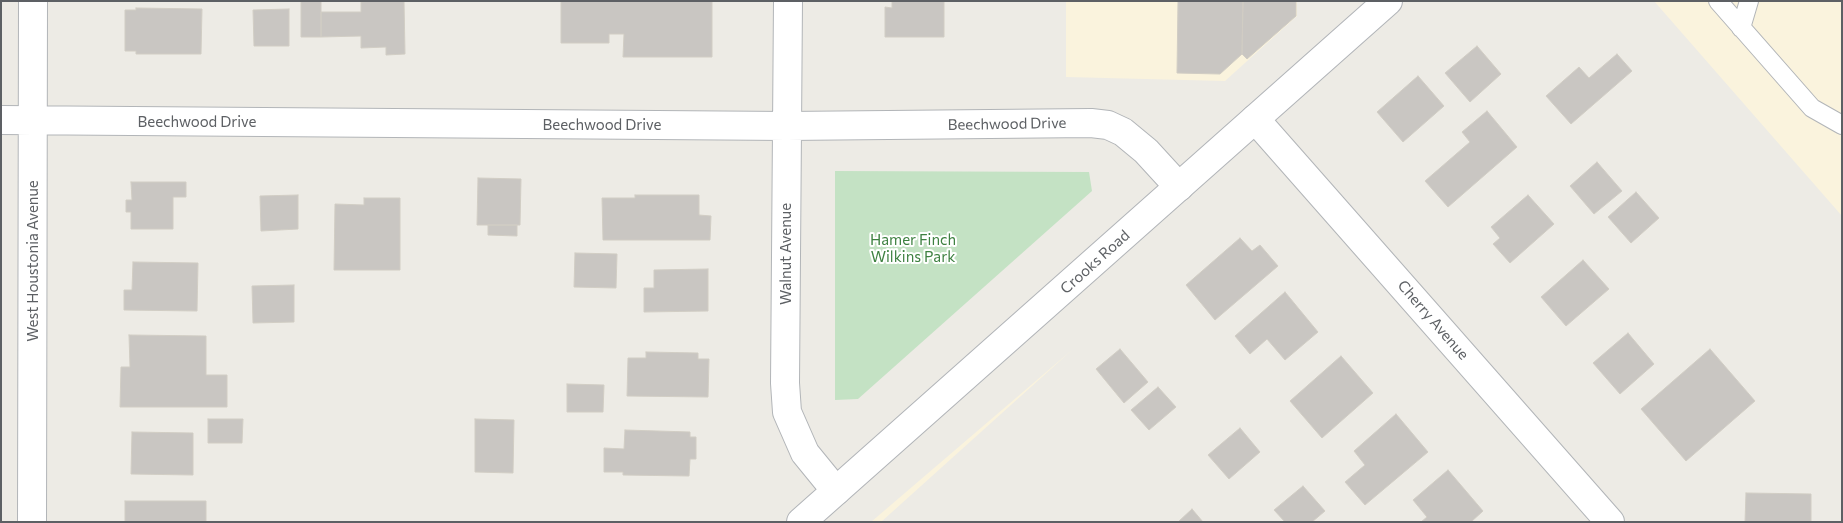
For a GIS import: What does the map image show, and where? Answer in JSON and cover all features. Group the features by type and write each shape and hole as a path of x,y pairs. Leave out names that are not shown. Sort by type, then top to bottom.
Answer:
{"street":[{"name":"West Houstonia Avenue","path":"32,522 33,1"},
{"name":"Walnut Avenue","path":"788,1 785,382 788,412 805,453 836,491"},
{"name":"Crooks Road","path":"801,522 1388,1"},
{"name":"Cherry Avenue","path":"1255,119 1610,522"},
{"name":"Beechwood Drive","path":"1,120 787,126 1081,123 1108,125 1135,141 1179,187"}],"lane":[{"path":"1718,1 1812,108 1842,125"},
{"path":"1741,28 1749,1"}],"shaded area":[{"path":"1066,1 1297,1 1297,16 1225,81 1066,77"},
{"path":"1654,1 1842,1 1842,216"},
{"path":"1072,350 881,522 871,522"}],"green space":[{"name":"Hamer Finch Wilkins Park","path":"835,171 1089,172 1092,191 858,399 835,400"}],"building":[{"path":"301,1 321,1 321,37 301,37"},
{"path":"404,1 405,54 386,55 386,47 361,48 361,36 321,37 321,12 361,12 361,2"},
{"path":"561,1 712,1 712,57 623,57 624,34 609,34 609,43 561,43"},
{"path":"892,1 944,1 944,37 885,37 885,7 892,8"},
{"path":"1178,1 1243,1 1242,54 1220,74 1177,73"},
{"path":"1243,1 1296,1 1296,16 1247,59 1242,54"},
{"path":"136,8 202,9 201,54 136,54 136,51 125,51 125,10 136,10"},
{"path":"289,9 289,46 254,46 253,10"},
{"path":"1477,46 1501,74 1470,102 1445,73"},
{"path":"1617,54 1632,71 1571,124 1546,96 1579,67 1589,78"},
{"path":"1418,76 1444,106 1403,142 1377,112"},
{"path":"1487,111 1517,147 1448,207 1425,181 1470,142 1462,132"},
{"path":"1597,162 1622,191 1594,214 1570,186"},
{"path":"478,178 521,179 520,225 477,225"},
{"path":"131,182 186,182 186,197 173,197 173,229 131,229 131,212 126,212 126,200 132,200"},
{"path":"1636,192 1659,218 1631,243 1608,217"},
{"path":"298,195 298,229 261,231 260,196"},
{"path":"635,195 699,195 699,215 711,216 710,240 603,240 602,198 635,198"},
{"path":"1528,195 1554,224 1510,263 1493,244 1500,238 1491,227"},
{"path":"364,198 400,198 400,270 334,270 335,204 364,205"},
{"path":"488,225 517,225 517,236 488,235"},
{"path":"1240,238 1252,251 1260,245 1278,266 1215,320 1186,285"},
{"path":"575,253 617,254 616,288 574,287"},
{"path":"1583,260 1609,289 1566,326 1541,297"},
{"path":"133,262 198,263 197,311 124,310 124,290 132,290"},
{"path":"708,269 708,311 644,312 644,288 654,288 654,270"},
{"path":"294,285 294,322 253,323 252,286"},
{"path":"1285,292 1318,332 1285,360 1267,339 1250,354 1235,336"},
{"path":"1628,333 1654,364 1620,394 1593,363"},
{"path":"129,335 206,336 206,375 227,375 227,407 120,407 121,367 130,367"},
{"path":"1120,349 1148,382 1124,403 1096,369"},
{"path":"1710,349 1755,401 1686,461 1641,409"},
{"path":"646,352 698,353 698,359 709,359 708,397 627,396 628,358 646,358"},
{"path":"1341,356 1373,393 1322,438 1290,401"},
{"path":"567,384 604,385 603,412 567,412"},
{"path":"1158,387 1176,407 1149,430 1131,410"},
{"path":"1396,414 1428,452 1365,505 1345,482 1365,465 1354,451"},
{"path":"208,419 243,419 242,443 208,443"},
{"path":"475,419 514,420 513,473 475,472"},
{"path":"1240,428 1260,452 1229,479 1208,455"},
{"path":"625,430 690,432 690,437 696,437 696,459 690,459 689,476 623,475 623,472 604,472 604,448 624,449"},
{"path":"132,432 193,433 193,475 131,474"},
{"path":"1448,470 1483,511 1471,522 1421,522 1427,517 1413,500"},
{"path":"1303,486 1325,511 1312,522 1285,522 1274,510"},
{"path":"1746,493 1811,494 1811,522 1745,522"},
{"path":"125,501 206,501 206,522 125,522"},
{"path":"1192,509 1203,522 1178,522"}]}
